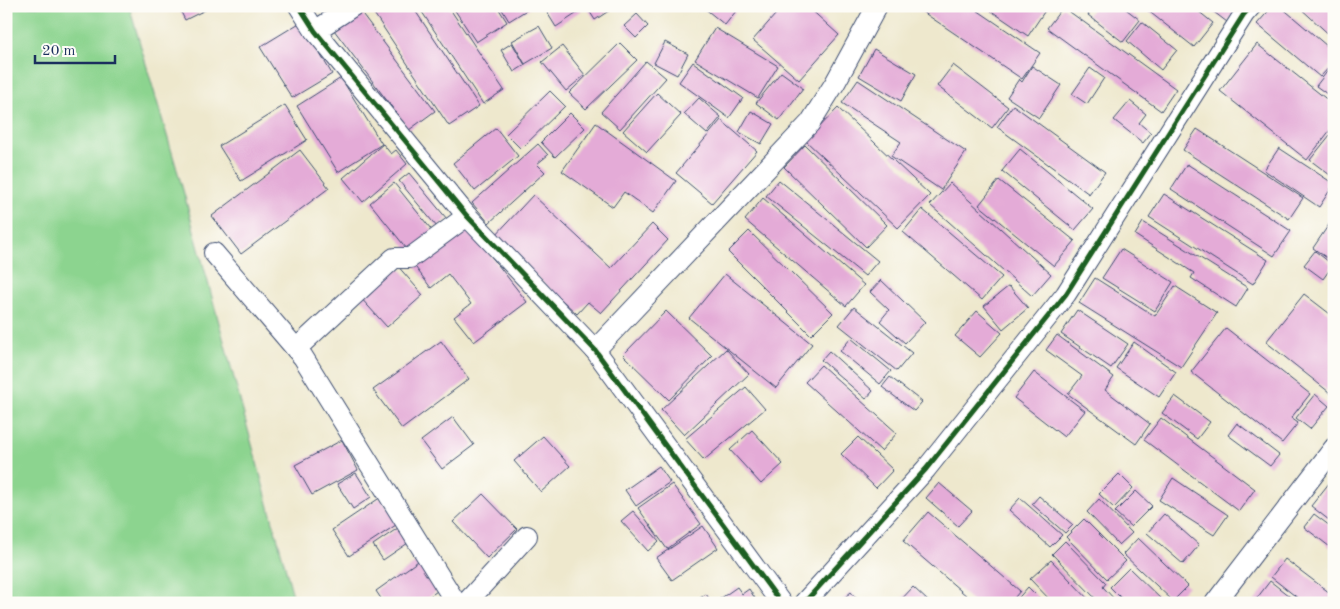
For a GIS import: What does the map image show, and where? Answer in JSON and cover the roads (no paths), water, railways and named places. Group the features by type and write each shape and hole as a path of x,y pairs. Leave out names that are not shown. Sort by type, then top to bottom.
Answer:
{"street":[{"path":"299,6 315,30 467,216 595,350 781,603"},
{"path":"315,30 353,6"},
{"path":"595,350 810,123 835,83 876,6"},
{"path":"804,603 926,469 1066,294 1244,14 1251,6"},
{"path":"296,349 394,258 410,258 467,216"},
{"path":"214,253 303,357 456,603"},
{"path":"1215,603 1334,448"},
{"path":"466,603 528,536"}]}
